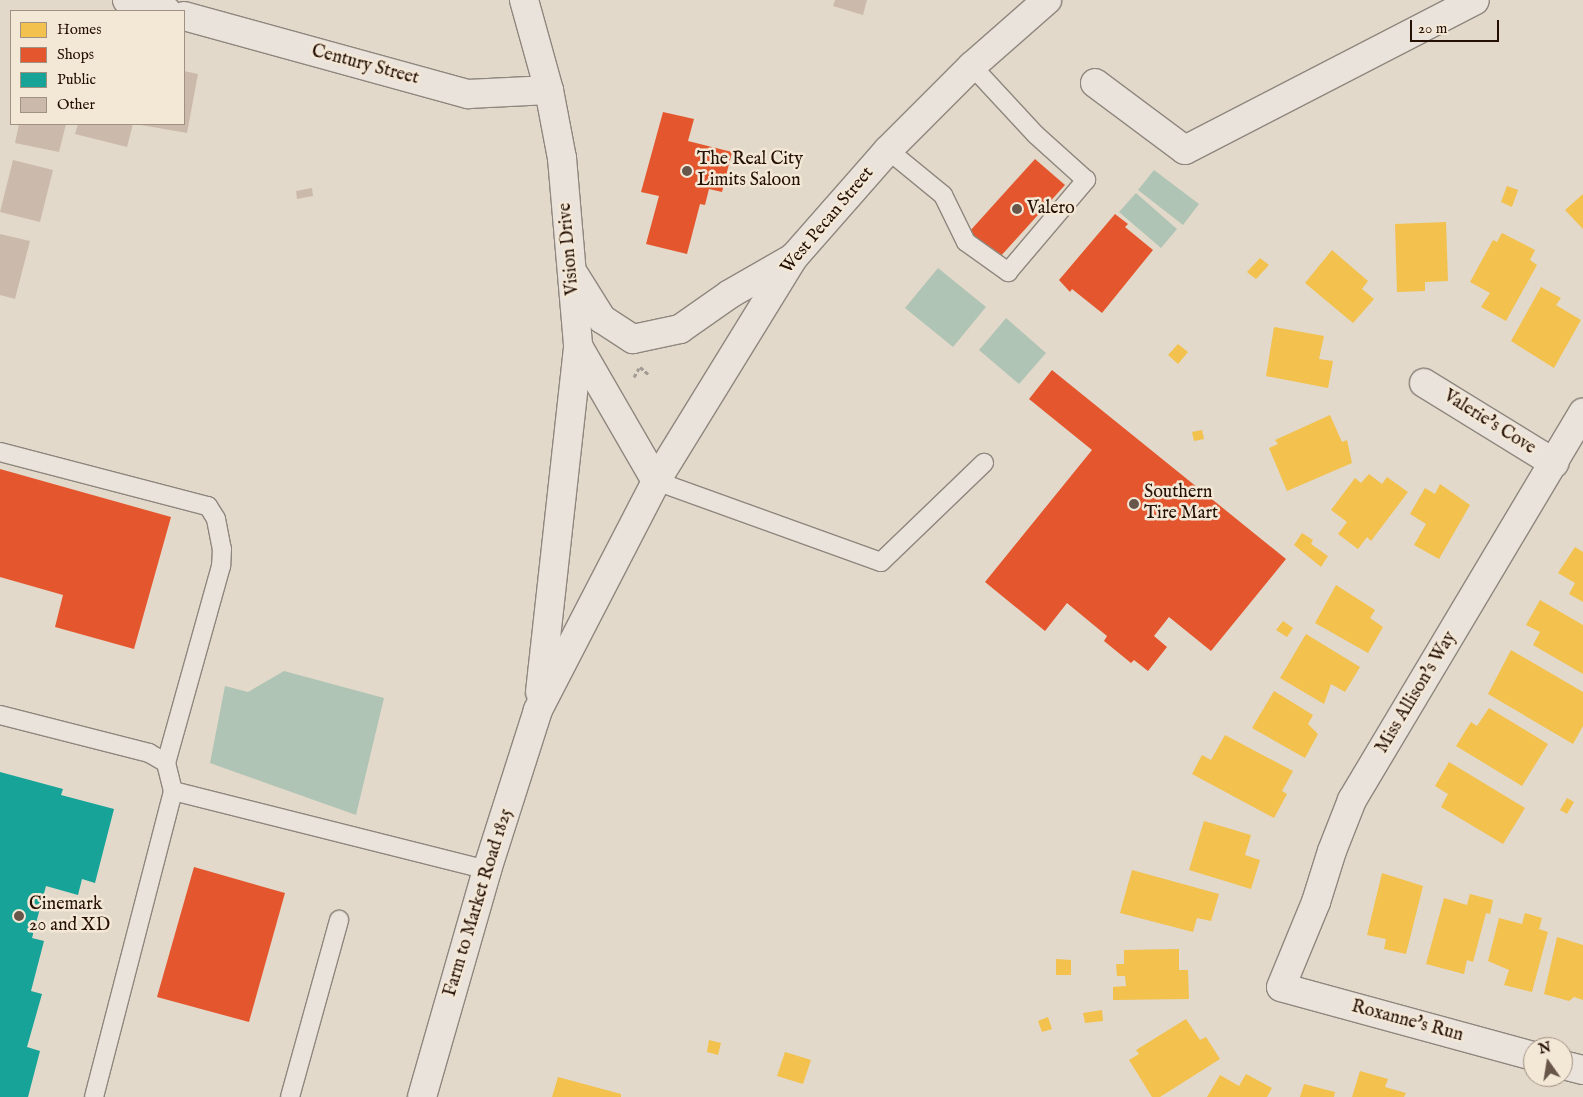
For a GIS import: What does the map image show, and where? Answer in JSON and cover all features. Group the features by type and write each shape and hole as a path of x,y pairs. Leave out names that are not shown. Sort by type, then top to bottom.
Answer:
{"street":[{"path":"127,0 163,10"},
{"name":"Vision Drive","path":"524,0 549,90 562,158 578,346 656,481"},
{"path":"1095,84 1185,150 1475,0"},
{"name":"West Pecan Street","path":"538,710 656,481 794,257 888,150 1032,5"},
{"name":"Century Street","path":"185,16 468,94 549,90"},
{"path":"572,272 602,319 633,339 680,329 730,294 794,257"},
{"path":"538,710 578,346"},
{"name":"Valerie's Cove","path":"1424,383 1554,463"},
{"name":"Miss Allison's Way","path":"1280,987 1316,902 1332,850 1352,800 1583,413"},
{"name":"Farm to Market Road 1825","path":"422,1097 487,870 538,710"},
{"name":"Roxanne's Run","path":"1280,987 1523,1053"}],"lane":[{"path":"888,150 943,195 966,242 1008,272 1086,180 1036,135 972,66"},
{"path":"0,452 208,506 216,519 222,549 221,566 166,763 173,791 94,1097"},
{"path":"656,481 881,562 984,463"},
{"path":"0,715 129,747 166,763"},
{"path":"173,791 487,870"},
{"path":"290,1097 339,920"}],"path":[{"path":"634,377 639,368"}],"shaded area":[{"path":"1154,170 1199,204 1183,225 1138,190"},
{"path":"1136,193 1177,229 1161,248 1119,212"},
{"path":"938,268 986,307 953,347 905,308"},
{"path":"1006,318 1046,353 1019,384 979,350"},
{"path":"284,671 384,698 356,815 210,763 225,686 248,692"}],"building: Homes":[{"path":"1507,186 1518,190 1512,207 1501,202"},
{"path":"1583,194 1583,229 1565,210"},
{"path":"1446,222 1448,281 1425,282 1425,291 1397,292 1395,224"},
{"path":"1502,233 1535,250 1530,260 1537,265 1506,321 1481,307 1490,293 1470,282 1493,240 1497,242"},
{"path":"1332,250 1368,281 1362,289 1374,299 1353,323 1305,283"},
{"path":"1260,258 1269,265 1256,279 1247,272"},
{"path":"1541,287 1561,298 1556,305 1581,320 1554,368 1511,341"},
{"path":"1274,327 1324,336 1319,359 1333,361 1328,388 1266,376"},
{"path":"1178,344 1188,352 1178,364 1168,355"},
{"path":"1330,415 1342,442 1347,440 1352,463 1287,491 1269,448 1278,444 1275,440"},
{"path":"1202,430 1204,439 1194,441 1192,432"},
{"path":"1369,474 1382,484 1387,477 1408,492 1371,541 1367,537 1358,549 1338,534 1347,522 1331,510 1355,478 1361,483"},
{"path":"1440,484 1470,505 1439,559 1414,545 1426,524 1410,514 1425,488 1435,494"},
{"path":"1302,533 1313,540 1311,544 1328,556 1321,567 1294,545"},
{"path":"1575,547 1583,552 1583,602 1569,594 1575,583 1558,573"},
{"path":"1336,585 1375,610 1370,618 1383,627 1368,653 1315,623"},
{"path":"1540,600 1583,625 1583,674 1533,645 1540,632 1526,625"},
{"path":"1283,621 1293,628 1287,637 1276,630"},
{"path":"1306,634 1360,667 1345,692 1331,684 1324,704 1280,678"},
{"path":"1511,650 1583,692 1583,726 1573,744 1488,694"},
{"path":"1274,691 1313,715 1308,724 1318,734 1305,758 1252,728"},
{"path":"1489,708 1548,744 1522,786 1456,746 1471,722 1477,726"},
{"path":"1225,735 1293,771 1282,791 1287,794 1274,818 1192,774 1202,755 1211,760"},
{"path":"1449,762 1525,808 1503,844 1441,807 1448,794 1435,786"},
{"path":"1567,798 1574,802 1567,814 1560,810"},
{"path":"1204,821 1251,835 1245,855 1260,860 1251,889 1189,870"},
{"path":"1132,870 1219,894 1211,921 1197,918 1193,932 1120,913"},
{"path":"1382,873 1423,886 1406,954 1384,949 1386,939 1367,935"},
{"path":"1470,894 1493,900 1490,914 1486,913 1473,962 1467,960 1464,974 1426,964 1444,898 1467,905"},
{"path":"1525,913 1542,918 1539,929 1548,932 1532,992 1504,985 1509,970 1488,961 1499,918 1522,924"},
{"path":"1557,937 1583,945 1583,1000 1574,997 1569,1001 1544,994"},
{"path":"1179,949 1179,970 1188,970 1189,999 1113,1000 1113,987 1126,986 1125,976 1117,976 1116,964 1124,964 1124,950"},
{"path":"1056,959 1071,960 1071,975 1056,975"},
{"path":"1102,1010 1103,1021 1085,1023 1083,1013"},
{"path":"1048,1017 1052,1029 1042,1032 1038,1021"},
{"path":"1186,1019 1200,1040 1206,1037 1220,1059 1160,1097 1152,1097 1129,1060 1139,1054 1136,1050"},
{"path":"709,1040 721,1043 718,1055 707,1052"},
{"path":"785,1052 811,1060 803,1084 777,1076"},
{"path":"1360,1071 1388,1079 1385,1087 1406,1093 1404,1097 1352,1097"},
{"path":"1246,1074 1272,1088 1267,1097 1207,1097 1220,1075 1239,1086"},
{"path":"558,1077 621,1094 621,1097 552,1097"},
{"path":"1304,1084 1335,1092 1334,1097 1300,1097"}],"building: Shops":[{"name":"The Real City Limits Saloon","path":"663,112 694,119 688,141 732,152 722,192 709,189 705,205 700,204 687,254 646,244 659,196 641,192"},
{"name":"Valero","path":"1035,159 1065,185 999,258 969,232"},
{"path":"1115,214 1128,224 1125,227 1153,250 1102,313 1072,289 1070,292 1059,280"},
{"name":"Southern Tire Mart","path":"1052,370 1286,559 1211,651 1169,617 1154,636 1167,647 1148,671 1134,660 1131,663 1104,641 1107,636 1067,603 1045,631 985,582 1092,450 1029,399"},
{"path":"0,469 171,517 134,649 55,627 63,595 0,577"},
{"path":"194,867 285,893 249,1022 157,997"}],"building: Public":[{"name":"Cinemark 20 and XD","path":"0,772 63,789 61,795 114,809 95,883 82,879 78,895 46,886 32,938 44,941 31,991 42,994 27,1047 40,1051 28,1097 0,1097"}],"building: Other":[{"path":"835,0 867,0 863,15 833,6"},
{"path":"185,71 198,74 187,133 141,125 185,125"},
{"path":"19,125 66,125 59,152 15,143"},
{"path":"78,125 133,125 127,147 75,134"},
{"path":"13,160 53,170 40,222 0,212"},
{"path":"312,188 313,196 297,199 296,191"},
{"path":"0,234 30,241 15,299 0,295"}],"place":[{"name":"The Real City Limits Saloon","path":"687,171"},
{"name":"Valero","path":"1017,209"},
{"name":"Southern Tire Mart","path":"1134,504"},
{"name":"Cinemark 20 and XD","path":"19,916"}]}
